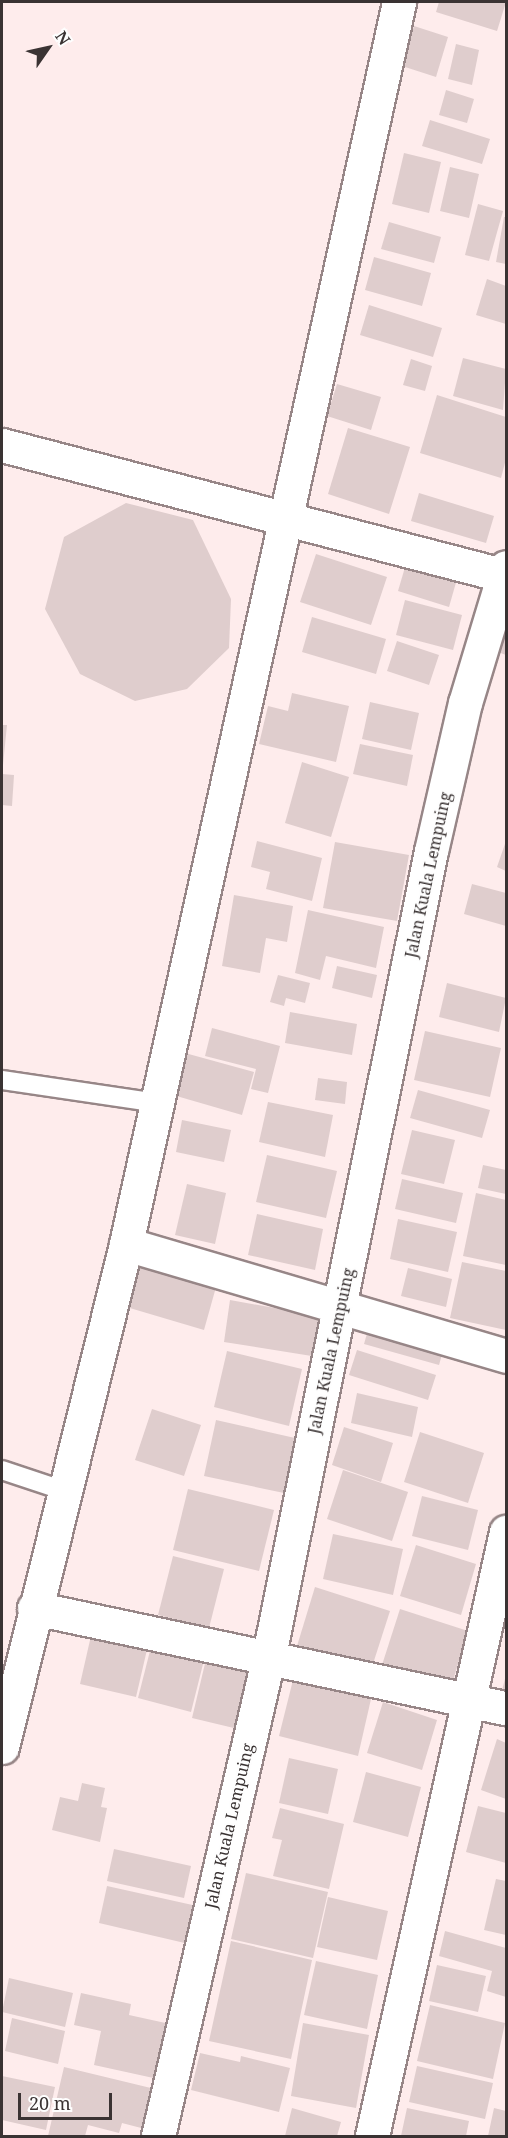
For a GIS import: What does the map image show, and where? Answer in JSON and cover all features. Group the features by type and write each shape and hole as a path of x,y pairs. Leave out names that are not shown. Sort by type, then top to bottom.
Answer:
{"street":[{"path":"2,1747 34,1608 126,1244 399,2"},
{"path":"2,445 285,519 506,573"},
{"name":"Jalan Kuala Lempuing","path":"158,2136 268,1660 431,851 465,703 506,573"},
{"path":"126,1244 339,1309 507,1356"},
{"path":"372,2136 507,1532"},
{"path":"34,1608 268,1660 507,1708"}],"lane":[{"path":"2,1080 158,1103"},
{"path":"2,1470 65,1491"}],"building":[{"path":"439,2 506,2 497,31 436,12"},
{"path":"414,26 448,37 436,77 402,66"},
{"path":"456,44 479,50 472,85 448,79"},
{"path":"446,90 474,99 467,123 439,115"},
{"path":"430,120 490,139 482,164 422,146"},
{"path":"404,153 441,162 429,213 392,204"},
{"path":"450,167 479,174 469,218 440,211"},
{"path":"478,204 503,211 489,261 465,255"},
{"path":"504,217 506,217 506,264 496,262"},
{"path":"389,222 441,237 434,263 381,249"},
{"path":"374,257 431,273 422,306 365,290"},
{"path":"487,279 506,286 506,324 476,315"},
{"path":"369,305 442,328 433,357 360,335"},
{"path":"463,358 506,369 503,410 453,396"},
{"path":"411,359 432,366 425,391 403,385"},
{"path":"337,384 381,397 371,430 327,416"},
{"path":"437,395 506,417 506,459 501,478 420,453"},
{"path":"348,428 410,447 389,514 328,494"},
{"path":"419,493 494,516 486,543 411,521"},
{"path":"126,503 193,520 231,599 229,648 187,689 135,701 80,674 45,609 64,537"},
{"path":"316,554 387,577 371,625 300,602"},
{"path":"408,557 459,572 449,607 398,591"},
{"path":"405,600 462,615 453,650 396,635"},
{"path":"312,617 386,639 376,674 302,652"},
{"path":"506,626 506,655 498,652"},
{"path":"397,641 439,655 429,685 387,671"},
{"path":"292,693 349,706 336,762 259,744 268,706 288,711"},
{"path":"370,702 419,713 411,750 362,739"},
{"path":"2,725 7,725 3,765 2,765"},
{"path":"360,744 413,755 407,786 353,774"},
{"path":"302,762 349,777 331,837 285,823"},
{"path":"2,774 14,775 12,806 2,805"},
{"path":"257,841 322,858 312,901 266,889 270,872 251,867"},
{"path":"506,841 506,871 497,867"},
{"path":"335,842 409,855 397,921 323,908"},
{"path":"472,884 506,893 506,926 464,914"},
{"path":"234,895 293,906 287,942 266,938 260,973 222,966"},
{"path":"308,910 384,927 376,968 326,956 320,980 295,973"},
{"path":"337,966 377,975 372,998 332,988"},
{"path":"278,975 310,983 305,1003 286,998 284,1006 270,1002"},
{"path":"447,983 506,998 499,1032 439,1017"},
{"path":"290,1012 357,1024 352,1055 285,1043"},
{"path":"212,1028 280,1046 268,1093 251,1089 256,1069 205,1056"},
{"path":"425,1031 501,1048 490,1097 414,1080"},
{"path":"185,1053 254,1072 242,1115 173,1095"},
{"path":"318,1078 347,1082 345,1104 315,1100"},
{"path":"418,1090 490,1110 482,1138 410,1118"},
{"path":"268,1102 333,1115 325,1157 259,1142"},
{"path":"182,1120 231,1130 224,1162 176,1152"},
{"path":"412,1130 455,1140 444,1184 401,1174"},
{"path":"267,1155 337,1171 326,1218 256,1202"},
{"path":"483,1165 506,1170 506,1194 478,1188"},
{"path":"402,1179 463,1193 456,1223 395,1209"},
{"path":"187,1184 226,1193 215,1244 175,1235"},
{"path":"476,1193 506,1200 506,1265 463,1256"},
{"path":"257,1214 323,1229 315,1270 248,1255"},
{"path":"398,1219 457,1232 448,1272 390,1259"},
{"path":"137,1256 218,1280 204,1330 123,1306"},
{"path":"462,1262 506,1271 506,1330 450,1318"},
{"path":"408,1268 452,1279 446,1307 401,1296"},
{"path":"230,1300 325,1317 318,1357 224,1342"},
{"path":"370,1323 445,1344 439,1365 364,1344"},
{"path":"357,1350 436,1375 428,1400 349,1375"},
{"path":"227,1351 302,1369 289,1426 214,1407"},
{"path":"357,1393 418,1407 412,1437 351,1423"},
{"path":"152,1409 201,1425 184,1476 135,1460"},
{"path":"216,1420 295,1438 284,1493 204,1476"},
{"path":"344,1427 393,1443 381,1482 332,1465"},
{"path":"420,1432 484,1453 468,1503 404,1482"},
{"path":"343,1470 408,1492 392,1541 327,1519"},
{"path":"188,1489 274,1510 259,1571 173,1550"},
{"path":"422,1496 478,1510 468,1550 412,1536"},
{"path":"333,1534 403,1549 393,1595 323,1579"},
{"path":"416,1545 476,1564 461,1615 400,1596"},
{"path":"173,1556 224,1569 209,1628 158,1615"},
{"path":"315,1587 390,1611 371,1670 297,1646"},
{"path":"400,1609 468,1631 451,1687 382,1665"},
{"path":"93,1627 149,1641 136,1697 80,1684"},
{"path":"153,1639 206,1652 191,1712 138,1698"},
{"path":"208,1651 254,1663 238,1729 192,1718"},
{"path":"506,1675 506,1695 501,1694"},
{"path":"293,1680 371,1699 358,1756 279,1736"},
{"path":"383,1702 437,1720 422,1770 367,1753"},
{"path":"497,1739 506,1743 506,1799 481,1790"},
{"path":"289,1758 338,1769 328,1814 279,1803"},
{"path":"366,1772 421,1787 408,1837 353,1822"},
{"path":"82,1783 105,1788 101,1807 107,1808 100,1842 52,1830 60,1797 78,1801"},
{"path":"478,1806 506,1813 506,1863 466,1852"},
{"path":"280,1808 344,1824 329,1889 273,1876 282,1840 272,1838"},
{"path":"114,1849 191,1866 184,1898 107,1881"},
{"path":"246,1873 328,1892 313,1958 231,1939"},
{"path":"496,1879 506,1881 506,1935 484,1930"},
{"path":"107,1886 197,1906 189,1944 99,1923"},
{"path":"328,1897 388,1911 377,1960 317,1947"},
{"path":"445,1931 506,1948 506,1997 487,1991 492,1971 439,1956"},
{"path":"231,1941 312,1960 291,2059 209,2041"},
{"path":"316,1961 378,1975 367,2029 304,2015"},
{"path":"437,1965 486,1976 478,2012 429,2001"},
{"path":"9,1978 73,1993 65,2027 2,2012"},
{"path":"81,1993 131,2004 129,2015 170,2024 158,2079 94,2065 101,2031 74,2025"},
{"path":"430,2005 505,2023 493,2079 417,2061"},
{"path":"12,2018 65,2031 58,2064 5,2051"},
{"path":"303,2023 369,2035 356,2108 291,2096"},
{"path":"200,2053 240,2062 241,2056 290,2068 279,2112 191,2090"},
{"path":"417,2066 493,2083 485,2119 409,2102"},
{"path":"64,2067 155,2089 145,2129 122,2123 119,2133 88,2125 85,2136 48,2136"},
{"path":"2,2076 55,2087 46,2130 2,2120"},
{"path":"292,2108 341,2122 337,2136 285,2136"},
{"path":"407,2108 469,2121 466,2136 401,2136"},
{"path":"494,2108 506,2111 506,2136 488,2136"}]}
